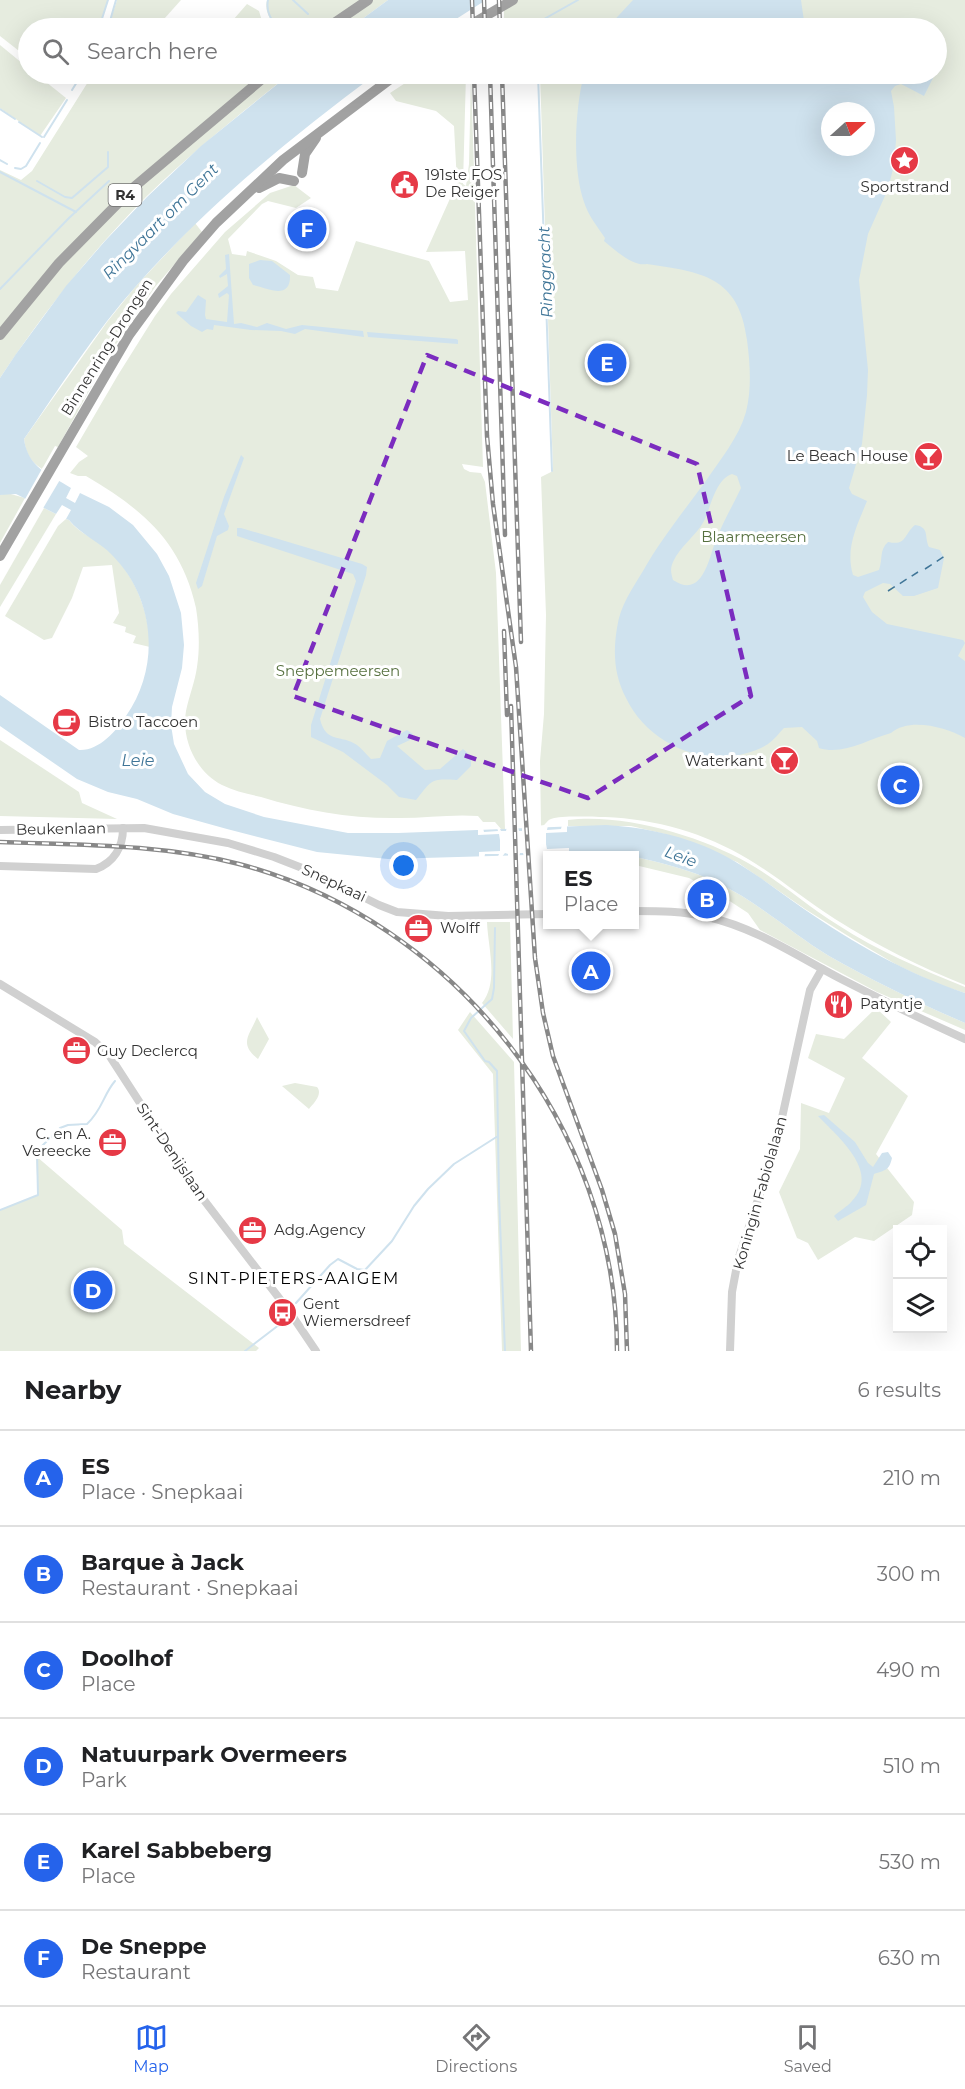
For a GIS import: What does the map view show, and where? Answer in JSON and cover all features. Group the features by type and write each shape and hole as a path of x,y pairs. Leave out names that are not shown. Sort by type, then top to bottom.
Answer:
{"highway":[{"path":"342,18 368,0"},
{"path":"482,18 513,0"},
{"name":"R4","path":"0,335 59,263 134,187 256,84"},
{"name":"Binnenring-Drongen","path":"0,556 16,525 129,335 157,294 199,242 250,190 318,132 383,84"},
{"path":"250,190 260,188 279,178 298,177 305,153 314,142 318,132"}],"street":[{"name":"Beukenlaan","path":"0,830 123,828"},
{"path":"0,866 96,869 108,863 115,855 123,841 123,828"},
{"name":"Snepkaai","path":"123,828 144,828 228,843 274,857 315,873 397,912 448,916 543,914"},
{"path":"639,911 669,910 709,917 747,930 789,950 899,1010 965,1039"},
{"name":"Koningin Fabiolalaan","path":"730,1351 732,1292 738,1260 774,1154 810,990 822,969"},
{"name":"Sint-Denijslaan","path":"0,984 95,1042 110,1056 193,1185 289,1311 316,1351"}],"highlighted area":[{"path":"427,355 697,464 751,696 588,798 293,696"}],"green space":[{"path":"0,0 108,0 102,18 18,18 18,50 0,36"},
{"path":"117,0 181,0 165,18 111,18"},
{"path":"267,0 388,0 364,18 270,18"},
{"name":"Blaarmeersen","path":"504,0 965,0 965,985 866,938 748,859 697,835 661,824 605,817 556,818 549,820 541,827 540,761 544,714 546,615 541,477 553,471 540,84 947,84 947,18 504,18"},
{"path":"247,4 259,11 261,18 235,18"},
{"path":"0,45 18,60 18,84 48,84 66,98 40,136 0,108"},
{"path":"87,84 278,84 199,148 147,196 107,238 33,330 0,378 0,170 21,180 32,171"},
{"name":"Sneppemeersen","path":"404,84 466,84 463,184 466,186 469,164 471,84 483,467 462,464 464,469 470,472 481,473 485,482 496,573 505,829 501,829 495,822 483,822 478,816 382,818 330,813 241,792 213,779 192,754 186,733 186,711 196,673 199,638 196,608 180,564 156,529 125,501 86,476 70,473 79,462 88,456 76,447 155,316 225,232 270,193 294,185 311,198 296,208 268,201 262,204 228,239 232,254 246,256 247,251 276,261 298,275 313,277 316,288 338,291 356,241 429,261 450,302 468,300 465,251 426,252 457,183 454,126 436,111 396,101 390,93"},
{"path":"195,223 202,232 155,287 110,353 58,447 55,446 42,469 29,457 24,439 107,322 136,286"},
{"path":"7,493 25,498 0,543 0,495"},
{"path":"44,508 56,514 0,607 0,585"},
{"path":"66,519 102,545 131,578 143,604 150,647 133,643 136,636 125,632 126,627 113,623 119,613 112,565 83,567 72,598 52,638 44,640 5,616 58,526"},
{"path":"0,740 79,792 82,803 117,819 0,816"},
{"path":"568,820 613,820 637,823 685,836 729,853 760,870 853,934 900,959 965,987 965,993 937,984 897,965 805,909 737,862 665,834 631,826 568,826"},
{"path":"639,858 708,878 733,891 829,956 965,1023 965,1030 877,992 760,930 748,913 689,878 639,866"},
{"path":"487,922 510,922 513,1039 482,1003 490,985 491,975"},
{"path":"876,1008 891,1022 862,1058 908,1096 876,1154 914,1202 912,1215 897,1225 893,1225 893,1228 874,1241 855,1237 818,1260 808,1243 797,1238 779,1192 800,1149 801,1103 829,1113 845,1078 808,1058 816,1034 844,1039"},
{"path":"470,1012 514,1062 521,1351 502,1351 493,1074 458,1030"},
{"path":"257,1017 269,1039 258,1059 248,1048 247,1043"},
{"path":"295,1083 317,1087 319,1090 317,1098 309,1109 282,1086"},
{"path":"36,1156 122,1230 124,1244 259,1348 256,1351 0,1351 0,1210 38,1195"}],"water":[{"path":"388,0 486,0 458,18 364,18"},
{"path":"633,0 801,0 804,18 616,18"},
{"name":"Leie","path":"278,84 363,84 251,173 165,255 107,322 24,439 26,449 35,464 71,488 66,498 75,503 80,493 109,507 133,525 157,554 169,576 181,613 184,645 182,668 172,707 171,725 174,744 188,774 205,792 225,804 264,817 348,833 606,825 668,834 718,852 756,874 861,946 923,977 965,993 965,1023 829,956 733,891 708,878 677,867 639,858 639,851 543,851 543,855 388,859 317,852 173,814 137,799 108,792 77,779 0,726 0,695 79,750 93,747 112,734 126,716 145,676 148,633 145,612 126,572 102,546 66,519 71,510 62,505 56,514 16,494 0,495 0,378 66,286 147,197 201,146"},
{"path":"582,84 901,84 895,86 891,91 896,140 894,165 888,189 868,234 859,280 868,370 867,395 862,444 849,488 852,494 867,501 853,537 850,556 853,575 858,577 879,570 885,545 888,542 902,541 915,525 925,530 929,547 940,550 944,558 938,588 914,596 903,596 890,584 883,583 865,592 863,597 872,612 887,624 963,640 965,643 958,656 965,661 965,738 938,727 907,725 855,746 828,750 819,748 817,741 802,727 784,728 763,747 747,753 711,756 677,747 647,727 635,714 626,698 617,672 616,637 621,612 657,548 723,457 739,430 748,403 749,358 743,319 736,302 726,290 714,281 684,270 636,263 624,257 604,241 605,238 586,207 580,188 576,156 577,120","holes":["732,474 737,476 741,488 698,581 691,585 683,585 673,580 671,573 673,562 704,521 721,482"]},
{"path":"901,84 930,84 924,96"},
{"path":"229,254 234,324 241,323 257,327 267,323 286,329 302,325 363,331 364,337 305,329 295,334 214,325 213,330 207,329 202,332 191,326 176,313 186,312 198,295 206,300 206,319 227,322 229,295 227,293 219,298 218,294 228,286 227,274 220,278 219,276 226,269 225,255"},
{"path":"260,260 272,261 290,275 287,288 277,291 253,285 249,278 249,264"},
{"path":"367,332 456,339 458,344 368,337"},
{"path":"241,455 244,458 224,514 229,526 228,530 217,536 202,586 198,589 196,583 224,497"},
{"path":"237,528 367,567 320,719 323,727 330,735 357,745 371,759 380,758 387,741 407,730 413,734 410,740 397,746 425,770 440,769 463,749 471,756 471,766 457,780 436,780 425,788 416,800 399,797 387,785 343,752 311,737 311,725 356,581 353,574 237,536"},
{"path":"824,1115 855,1142 873,1167 882,1153 888,1152 892,1158 888,1168 874,1174 866,1205 838,1221 834,1216 852,1201 860,1190 862,1178 859,1167 845,1144 818,1116"}],"pier":[{"path":"43,467 61,478 42,510 24,501"},
{"path":"548,825 547,830 561,829 562,825 567,825 567,832 546,833 546,844 547,849 569,848 569,851 543,851 543,857 524,857 523,853 520,853 519,858 508,859 508,854 505,853 500,859 497,859 499,854 485,854 484,859 479,859 479,852 500,851 500,840 499,834 478,835 478,828 483,828 484,832 498,831 497,827 501,831 506,831 507,826 518,826 519,831 522,831 522,827"}],"waterway":[{"path":"102,18 108,0"},
{"path":"111,18 116,0"},
{"path":"268,0 271,18"},
{"path":"293,0 308,14"},
{"name":"Ringgracht","path":"546,18 578,0"},
{"path":"72,90 76,84"},
{"name":"Ringgracht","path":"538,84 552,471"},
{"path":"44,137 67,100"},
{"path":"0,109 15,119"},
{"path":"19,122 42,137"},
{"path":"15,168 21,169 26,166 40,143"},
{"path":"37,181 65,197 72,198 108,167 108,152"},
{"path":"0,160 7,164"},
{"path":"0,172 76,212"},
{"path":"0,289 69,218 109,181"},
{"path":"495,928 492,999 471,1018 464,1031 485,1061 497,1071 505,1351"},
{"path":"0,1210 38,1195 37,1151 60,1128 87,1124 115,1081"},
{"path":"296,1303 338,1259 357,1269 365,1270 392,1241 414,1206 428,1189 454,1164 498,1136"},
{"path":"245,1351 288,1318"}],"ferry route":[{"path":"925,569 948,554"},
{"path":"888,591 918,572"}],"railway":[{"path":"472,0 473,18"},
{"path":"484,0 485,18"},
{"path":"499,0 500,18"},
{"path":"474,84 487,436 493,504 516,667 535,958 543,1013 553,1056 602,1190 615,1234 625,1294 627,1351"},
{"path":"490,84 505,535"},
{"path":"502,84 521,642"},
{"path":"504,631 507,715"},
{"path":"511,706 531,1351"},
{"path":"0,842 150,849 210,857 239,864 317,892 389,933 454,984 509,1045 554,1114 588,1188 610,1268 617,1351"}],"place":[{"name":"Sportstrand","path":"905,160"},
{"name":"191ste FOS De Reiger","path":"404,184"},
{"name":"De Sneppe","path":"307,229"},
{"name":"Karel Sabbeberg","path":"607,363"},
{"name":"Le Beach House","path":"929,456"},
{"name":"Bistro Taccoen","path":"67,722"},
{"name":"Waterkant","path":"785,761"},
{"name":"Doolhof","path":"900,785"},
{"name":"Barque à Jack","path":"707,899"},
{"name":"Wolff","path":"419,928"},
{"name":"ES","path":"591,971"},
{"name":"Patyntje","path":"839,1004"},
{"name":"Guy Declercq","path":"76,1051"},
{"name":"C. en A. Vereecke","path":"112,1143"},
{"name":"Adg.Agency","path":"253,1230"},
{"name":"Natuurpark Overmeers","path":"93,1290"},
{"name":"Gent Wiemersdreef","path":"282,1313"}],"district":[{"name":"SINT-PIETERS-AAIGEM","path":"294,1278"}],"water label":[{"name":"Ringvaart om Gent","path":"160,221"}]}
